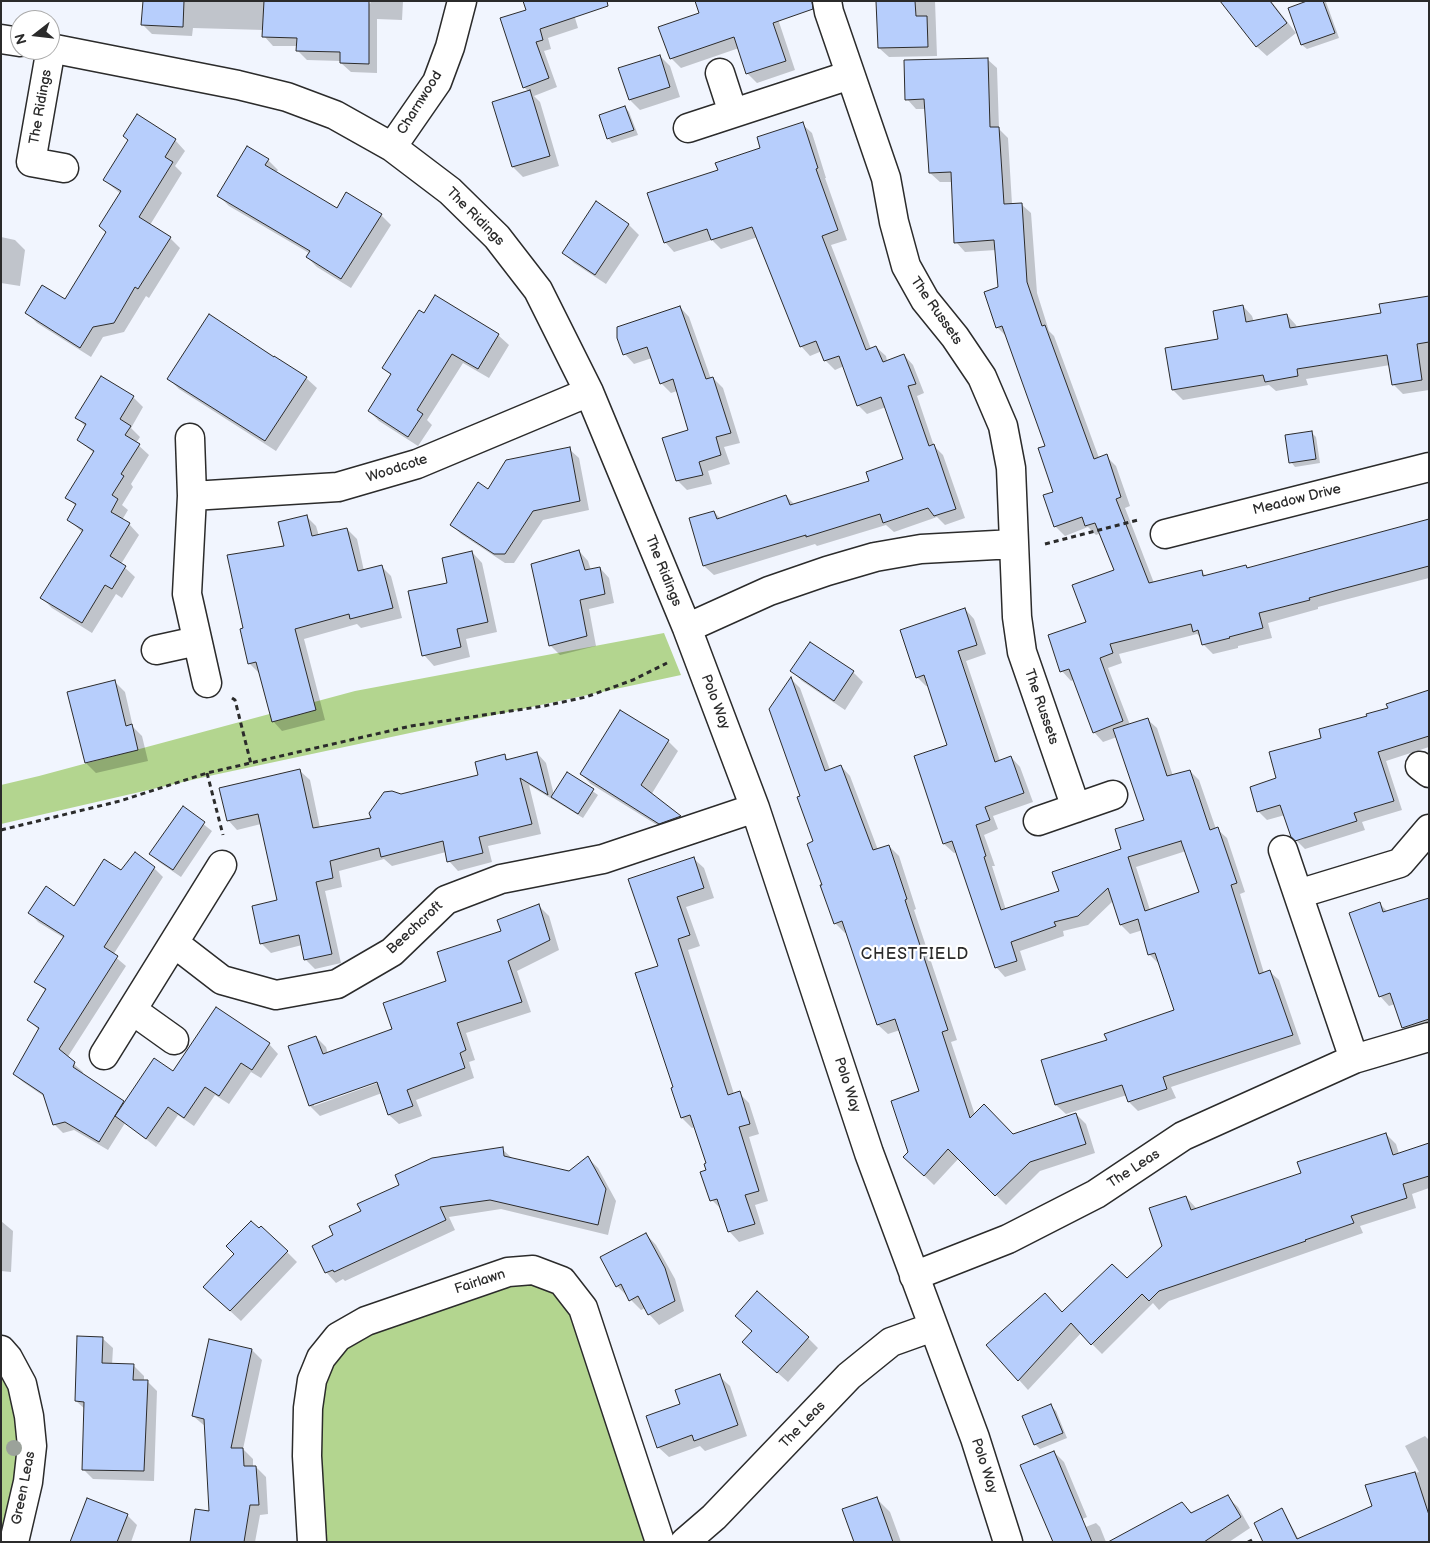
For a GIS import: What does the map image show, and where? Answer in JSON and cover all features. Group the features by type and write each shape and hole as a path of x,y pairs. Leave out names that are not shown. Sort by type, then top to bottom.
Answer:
{"street":[{"name":"Charnwood","path":"392,146 436,82 450,47 462,1"},
{"name":"The Russets","path":"827,1 850,75 886,178 894,222 906,266 925,300 955,336 982,377 1003,426 1011,468 1018,617 1022,652 1076,808"},
{"name":"The Ridings","path":"60,50 238,85 287,97 335,115 392,146 450,191 497,237 538,290 589,392 687,628"},
{"name":"The Ridings","path":"48,60 31,162 64,168"},
{"path":"720,73 733,113"},
{"path":"688,128 850,75"},
{"name":"Woodcote","path":"192,496 338,487 417,464 589,392"},
{"path":"190,438 192,496 187,594 196,641 207,683"},
{"name":"Meadow Drive","path":"1164,534 1429,467"},
{"path":"687,628 769,591 875,557 921,549 1014,544"},
{"name":"Polo Way","path":"687,628 755,808 869,1153 975,1438 1008,1542"},
{"path":"156,650 196,641"},
{"path":"1038,821 1113,795"},
{"name":"Beechcroft","path":"174,943 222,980 276,995 337,984 392,952 446,900 501,879 603,859 755,808"},
{"path":"1298,894 1400,863 1429,829"},
{"path":"1283,850 1354,1059"},
{"path":"104,1055 222,865"},
{"path":"132,1010 174,1040"},
{"name":"The Leas","path":"914,1276 1008,1239 1096,1194 1184,1136 1354,1059 1429,1038"},
{"name":"Fairlawn","path":"312,1542 307,1456 308,1408 312,1380 321,1358 338,1337 366,1321 508,1272 533,1270 562,1282 583,1308 660,1542"},
{"name":"The Leas","path":"685,1542 714,1517 850,1376 891,1342 933,1327"},
{"name":"Green Leas","path":"1,1350 8,1358 22,1384 29,1416 32,1446 28,1482 14,1542"}],"path":[{"path":"1014,544 1039,545 1140,520"},
{"path":"1,830 120,801 207,773 411,726 544,706 586,697 633,680 674,659 687,628"},
{"path":"207,683 235,700 251,764"},
{"path":"207,773 226,847 222,865"},
{"path":"1248,1542 1252,1540"}],"green space":[{"path":"664,633 681,675 209,776 1,824 1,785 355,691"},
{"path":"511,1280 547,1285 573,1312 648,1542 319,1542 322,1380 342,1344"},
{"path":"1,1371 18,1399 21,1465 1,1542"}],"building":[{"path":"143,1 184,1 183,27 141,25"},
{"path":"264,1 369,1 369,64 340,63 340,52 296,51 297,38 262,37"},
{"path":"523,1 607,1 608,6 540,29 543,40 536,42 549,78 523,88 500,18 526,10"},
{"path":"695,1 812,1 813,9 773,23 786,61 746,74 734,37 670,59 658,27 699,13"},
{"path":"876,1 915,1 916,16 927,16 928,47 878,48"},
{"path":"1220,1 1270,1 1287,23 1256,47"},
{"path":"1307,1 1323,1 1335,33 1301,45 1288,8"},
{"path":"660,55 670,87 629,100 618,68"},
{"path":"988,58 990,127 999,127 1004,204 1022,203 1027,282 1042,326 1045,325 1094,459 1107,454 1121,497 1116,499 1149,583 1202,570 1203,576 1246,565 1247,568 1429,519 1429,566 1259,613 1263,628 1202,645 1198,630 1193,632 1191,624 1110,644 1113,653 1100,658 1123,721 1093,733 1069,669 1060,672 1048,635 1086,622 1072,585 1114,570 1095,523 1085,526 1082,517 1054,527 1043,495 1053,492 1038,448 1045,446 1002,326 996,328 984,292 998,287 994,240 954,243 951,172 929,173 924,99 905,100 904,60"},
{"path":"530,90 550,156 512,167 492,102"},
{"path":"625,106 634,130 607,139 599,115"},
{"path":"137,114 176,139 165,157 173,162 139,217 171,237 138,289 135,287 114,323 93,327 80,348 25,313 42,285 65,299 106,232 99,226 121,191 103,180 128,140 123,136"},
{"path":"803,122 818,168 816,169 838,230 822,236 866,350 876,346 883,362 904,354 916,384 908,386 929,446 934,444 956,509 934,516 928,508 883,523 880,514 703,566 689,518 714,511 717,519 786,495 790,505 869,481 866,472 903,459 881,397 857,406 839,356 824,361 816,341 800,347 752,227 711,240 707,229 664,243 647,193 718,170 715,163 760,148 757,137"},
{"path":"247,146 269,159 265,165 337,208 346,192 382,214 341,279 306,257 310,251 217,196"},
{"path":"596,201 629,224 595,275 562,253"},
{"path":"435,295 499,334 478,369 452,354 417,410 423,414 408,437 368,411 391,374 382,368 419,310 424,313"},
{"path":"1429,296 1429,342 1417,344 1422,380 1392,385 1387,355 1297,369 1298,376 1265,382 1263,375 1172,390 1165,348 1218,339 1213,311 1243,305 1246,322 1287,314 1290,328 1381,313 1379,304"},
{"path":"680,306 706,379 713,377 731,433 716,437 721,455 699,462 703,475 676,481 662,438 688,430 673,379 660,384 647,347 623,355 617,338 617,327"},
{"path":"209,314 307,377 265,441 167,379"},
{"path":"101,376 134,396 120,419 131,426 125,435 140,444 121,474 124,476 112,495 118,499 111,512 130,523 110,556 126,566 112,589 105,585 82,623 40,598 83,530 67,520 76,504 65,498 94,451 77,440 86,424 75,418"},
{"path":"1312,431 1316,459 1289,463 1285,435"},
{"path":"570,447 580,501 533,511 505,554 494,554 450,525 478,482 488,489 506,460"},
{"path":"307,515 312,536 347,528 358,571 382,565 393,608 350,619 349,614 295,629 316,710 272,722 256,662 248,664 240,629 243,628 227,555 284,546 278,522"},
{"path":"579,550 585,570 600,567 605,594 580,600 587,636 549,646 531,564"},
{"path":"472,551 488,622 457,629 461,647 422,656 408,591 447,583 442,558"},
{"path":"965,608 977,645 958,651 995,762 1011,756 1024,793 985,807 990,820 976,825 1001,910 1059,891 1052,872 1121,849 1115,829 1144,820 1113,729 1148,718 1167,776 1190,770 1210,830 1218,827 1237,883 1231,885 1259,974 1270,970 1293,1035 1163,1077 1167,1089 1128,1102 1122,1085 1055,1105 1041,1060 1107,1040 1104,1034 1174,1010 1155,953 1148,955 1138,919 1120,925 1108,888 1078,916 1054,922 1056,926 1011,942 1017,961 995,968 952,841 943,844 914,756 947,745 924,675 916,678 900,630","holes":["1181,841 1199,892 1145,911 1128,857"]},
{"path":"810,642 854,671 834,701 790,671"},
{"path":"791,677 825,771 841,765 873,850 889,845 948,1030 942,1032 970,1118 984,1104 1013,1134 1076,1113 1086,1144 1030,1162 995,1196 948,1149 924,1176 903,1157 908,1152 891,1101 919,1091 895,1019 877,1025 842,921 834,924 807,844 813,841 797,797 800,796 769,709"},
{"path":"115,680 126,726 132,724 138,750 85,763 67,692"},
{"path":"1429,690 1429,736 1378,752 1394,801 1354,813 1357,821 1295,841 1291,837 1280,805 1257,812 1250,787 1276,778 1269,752 1321,738 1319,729 1367,716 1366,714 1388,708 1386,704"},
{"path":"620,710 669,740 641,785 681,816 659,824 580,774"},
{"path":"537,752 548,795 520,778 532,824 479,837 483,853 447,862 443,841 381,857 379,848 330,861 333,878 316,882 332,954 304,960 299,935 260,944 252,906 277,900 258,814 227,821 219,788 300,769 313,828 371,818 369,813 384,792 392,791 401,794 478,775 475,762 505,754 506,760"},
{"path":"567,772 594,789 578,814 551,797"},
{"path":"183,806 205,822 173,870 149,854"},
{"path":"135,852 155,867 104,947 118,956 59,1049 75,1062 73,1067 124,1101 99,1142 65,1122 53,1125 43,1094 13,1074 39,1028 27,1020 46,989 34,982 64,936 28,913 46,886 74,906 104,859 121,870"},
{"path":"694,857 704,888 677,897 690,935 678,939 728,1095 740,1091 750,1124 739,1127 759,1191 745,1195 755,1224 728,1232 717,1199 710,1201 700,1172 706,1170 704,1164 706,1163 690,1115 681,1118 671,1088 673,1087 635,973 658,966 628,879"},
{"path":"1429,898 1429,1019 1402,1028 1390,993 1379,997 1349,913 1380,902 1383,912"},
{"path":"539,904 550,940 508,961 522,1002 457,1023 466,1050 460,1053 465,1068 407,1090 413,1106 388,1115 377,1082 309,1106 288,1046 316,1036 323,1054 392,1029 383,1003 446,981 437,952 501,931 497,920"},
{"path":"216,1007 270,1043 252,1070 241,1063 219,1096 205,1087 184,1118 168,1107 146,1139 115,1116 154,1058 173,1071"},
{"path":"1386,1133 1393,1155 1429,1143 1429,1176 1403,1184 1407,1198 1351,1216 1354,1223 1306,1241 1159,1291 1149,1301 1142,1294 1091,1345 1071,1323 1018,1381 986,1345 1045,1293 1062,1312 1112,1264 1127,1278 1162,1246 1149,1208 1186,1196 1191,1210 1301,1173 1297,1162"},
{"path":"503,1147 504,1156 569,1171 588,1156 606,1189 598,1225 490,1200 440,1207 446,1220 334,1272 333,1270 325,1273 312,1246 333,1235 329,1226 361,1211 357,1204 399,1185 395,1175 432,1158"},
{"path":"251,1221 259,1228 261,1226 288,1251 230,1311 203,1287 234,1254 226,1246"},
{"path":"646,1233 665,1268 675,1301 648,1315 638,1296 629,1301 621,1284 616,1287 600,1257"},
{"path":"757,1291 809,1337 777,1373 742,1342 752,1331 735,1316"},
{"path":"77,1336 103,1337 102,1363 134,1364 133,1380 148,1380 144,1471 82,1470 84,1402 75,1401"},
{"path":"209,1339 252,1349 231,1448 243,1448 244,1466 256,1466 259,1505 250,1505 244,1542 190,1542 195,1509 209,1511 204,1419 192,1416"},
{"path":"720,1374 738,1425 694,1441 692,1435 657,1448 646,1416 680,1404 675,1390"},
{"path":"1051,1404 1063,1433 1034,1445 1022,1416"},
{"path":"1054,1451 1092,1542 1053,1542 1020,1465"},
{"path":"1415,1472 1429,1515 1429,1542 1263,1542 1254,1523 1282,1508 1297,1539 1372,1506 1365,1485"},
{"path":"1228,1495 1241,1517 1204,1542 1108,1542 1182,1502 1191,1513"},
{"path":"877,1497 893,1542 854,1542 842,1509"},
{"path":"87,1498 128,1514 117,1542 70,1542"}],"district":[{"name":"CHESTFIELD","path":"915,955"}]}
